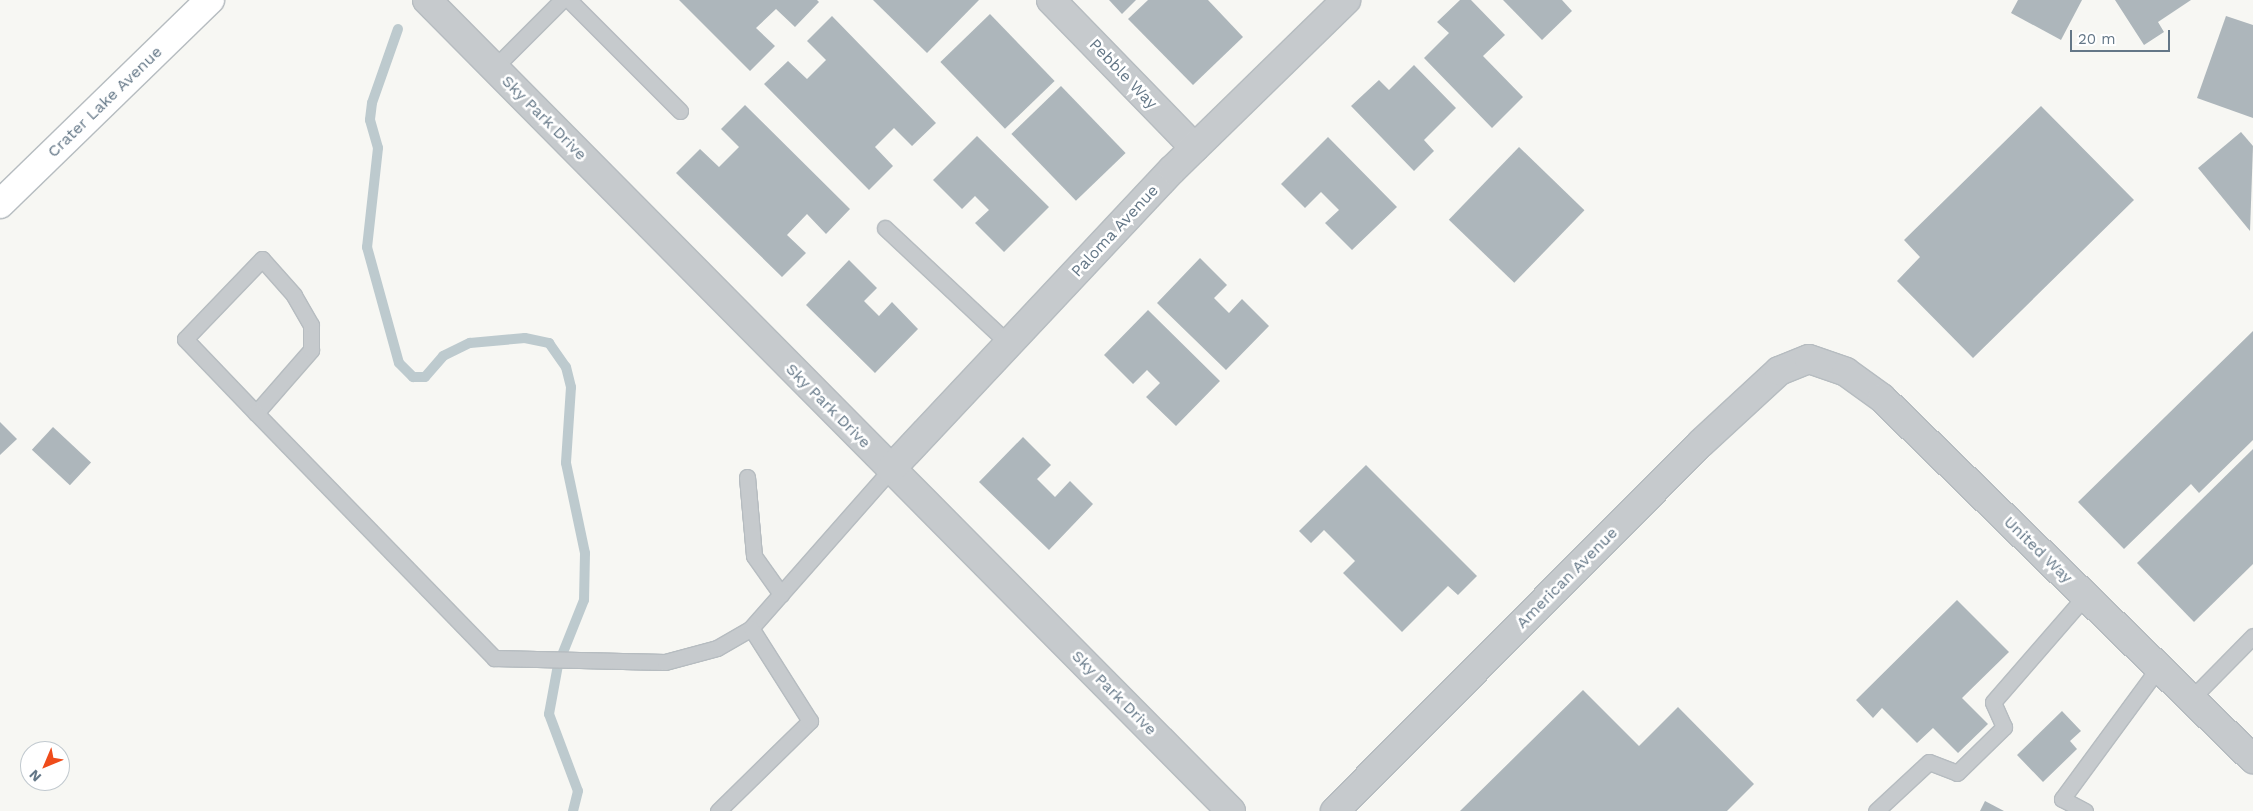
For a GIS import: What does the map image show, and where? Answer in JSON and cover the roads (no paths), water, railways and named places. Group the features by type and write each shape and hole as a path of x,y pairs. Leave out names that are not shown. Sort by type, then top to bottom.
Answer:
{"main road":[{"name":"Crater Lake Avenue","path":"0,204 210,0"}],"street":[{"name":"Sky Park Drive","path":"427,0 1231,811"},
{"name":"Pebble Way","path":"1051,0 1195,148"},
{"name":"Paloma Avenue","path":"891,470 1195,148 1346,0"},
{"name":"United Way","path":"1810,359 1846,372 1882,398 2253,759"},
{"name":"American Avenue","path":"1335,811 1702,443 1780,371 1810,359"}],"lane":[{"path":"494,68 562,0"},
{"path":"569,0 680,111"},
{"path":"884,228 1009,344"},
{"path":"256,413 311,350 311,325 294,295 262,259 185,339 256,413 494,658 665,662 717,648 751,628 891,470"},
{"path":"747,477 754,556 781,594"},
{"path":"1876,811 1929,762 1957,773 2004,727 1993,702 2085,596"},
{"path":"718,811 810,721 751,628"},
{"path":"2191,699 2253,636"},
{"path":"2085,811 2062,799 2159,668"}],"waterway":[{"path":"398,29 372,103 370,120 378,148 367,247 399,363 413,377 425,377 443,356 470,343 525,338 549,343 566,367 571,387 566,463 585,553 584,600 558,665 549,714 578,791 573,811"}]}
